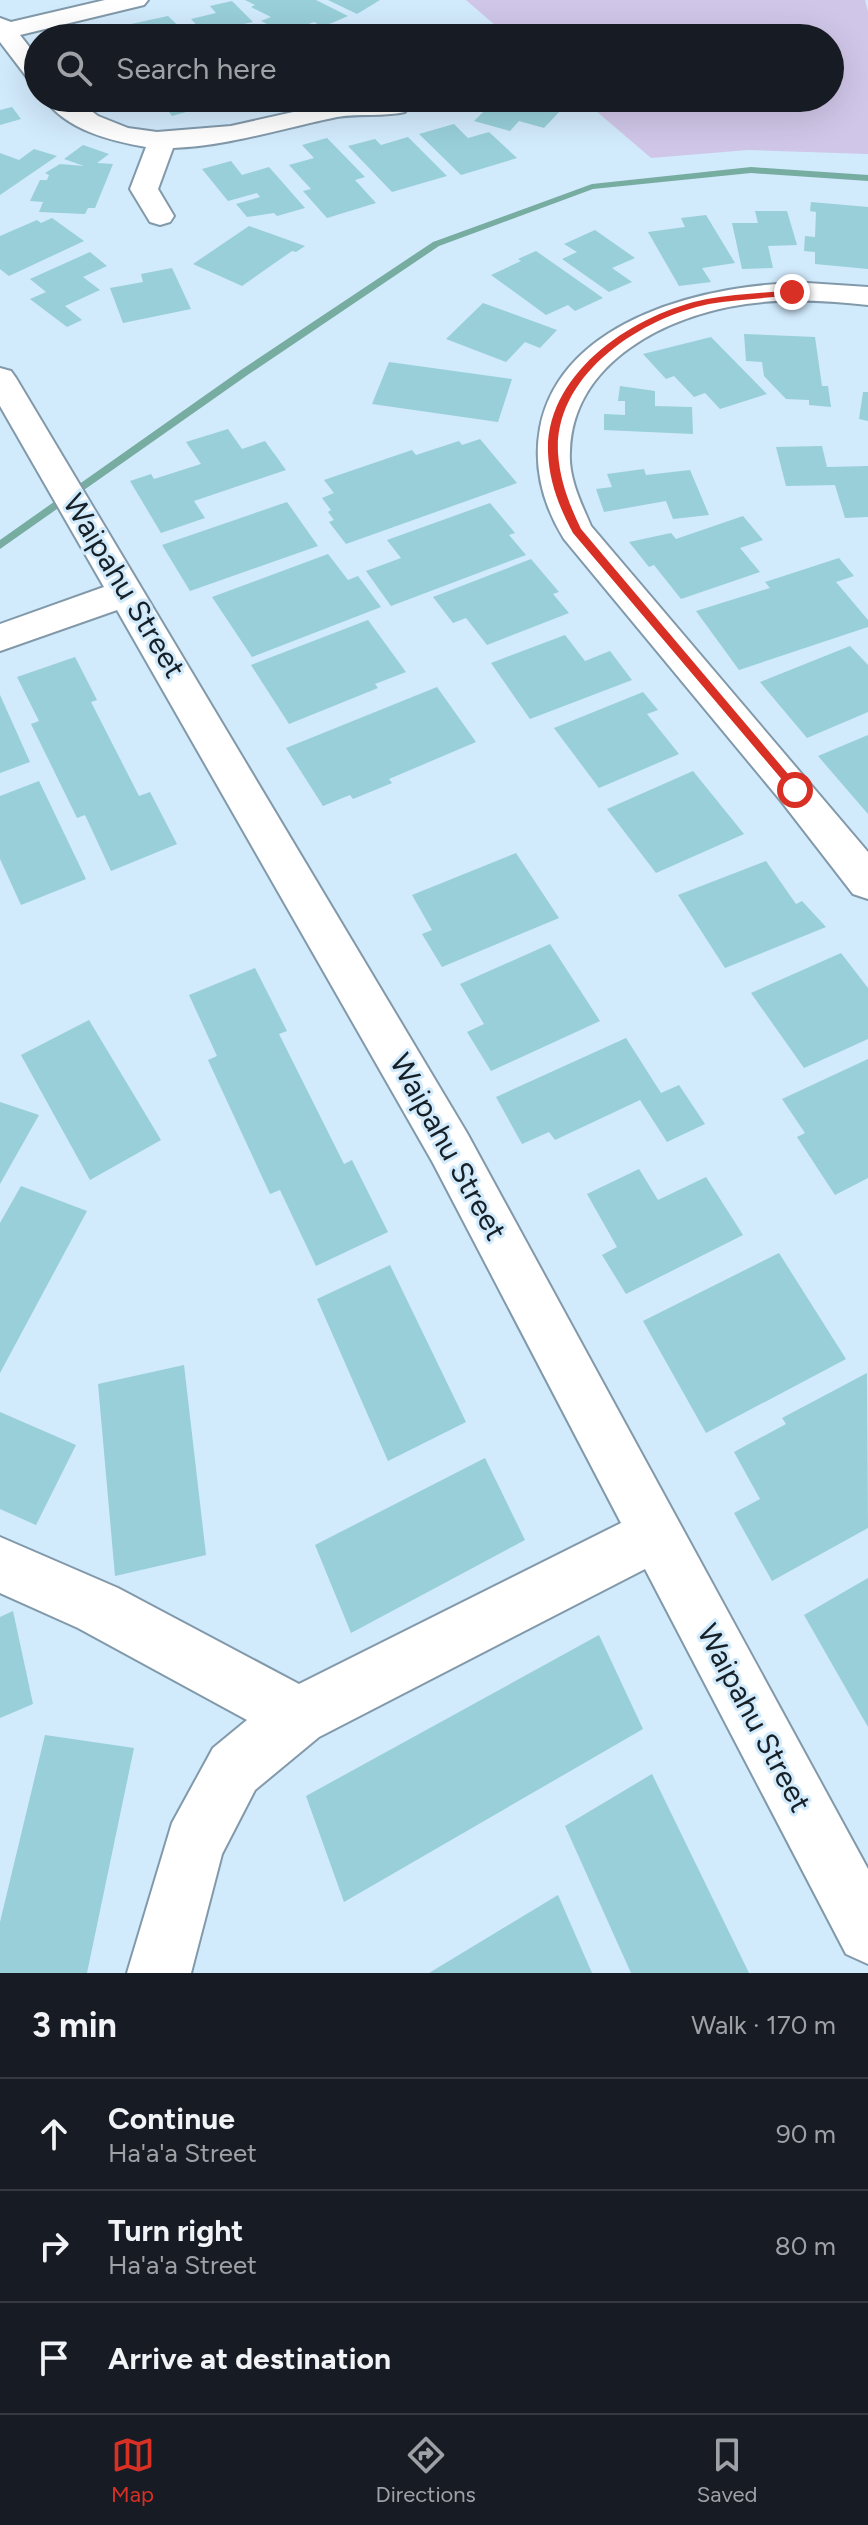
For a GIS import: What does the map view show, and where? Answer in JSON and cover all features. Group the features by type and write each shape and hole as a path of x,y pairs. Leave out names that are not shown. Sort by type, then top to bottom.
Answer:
{"street":[{"path":"24,57 2,28 136,0"},
{"path":"75,112 88,122 113,132 162,141 235,135 330,112"},
{"path":"160,216 144,189 162,141"},
{"path":"868,296 792,292 747,295 707,302 657,318 618,341 581,374 560,412 553,450 558,489 576,531 795,790 868,882"},
{"name":"Waipahu Street","path":"0,378 128,592 450,1148 868,1932"},
{"path":"0,638 128,592"},
{"path":"159,1973 194,1845 234,1769 298,1716 656,1534"},
{"path":"0,1565 98,1608 298,1716"}],"shaded area":[{"path":"466,0 865,0 868,12 868,154 748,150 651,158 597,112 844,112 844,24 494,24"}],"building":[{"path":"245,0 316,0 348,16 328,24 267,24 261,21 271,17 251,7 255,5"},
{"path":"328,0 380,0 357,14"},
{"path":"232,1 253,22 196,24 191,19 216,13 210,6"},
{"path":"168,16 176,24 131,24"},
{"path":"12,107 21,119 0,125 0,110"},
{"path":"483,112 559,112 544,128 519,121 510,131 474,121"},
{"path":"454,124 468,138 489,132 517,158 461,175 419,134"},
{"path":"408,137 447,176 392,192 348,146 375,139 381,145"},
{"path":"327,138 365,177 355,180 376,203 327,218 303,191 311,189 289,165 314,158 302,145"},
{"path":"83,145 109,154 97,163 113,164 95,208 88,208 85,214 39,212 43,202 30,201 40,180 47,180 49,175 45,173 60,164 84,166 64,159"},
{"path":"34,149 57,156 0,195 0,153 19,160"},
{"path":"231,161 242,175 269,167 305,208 277,216 274,213 247,217 236,204 260,197 257,193 228,201 202,169"},
{"path":"811,202 868,207 868,269 815,264 815,252 804,251 805,236 815,237 816,212 810,211"},
{"path":"755,211 787,211 797,245 768,246 773,268 742,269 732,223 758,223"},
{"path":"706,215 735,263 702,268 711,282 679,286 648,232 685,227 681,218"},
{"path":"52,218 84,241 9,276 0,269 0,236 37,220 41,223"},
{"path":"249,226 305,246 292,251 242,286 193,264"},
{"path":"595,230 635,258 612,268 632,282 609,292 562,259 577,252 564,244"},
{"path":"536,251 603,298 575,311 568,305 546,315 491,275"},
{"path":"90,252 107,266 83,277 100,290 65,306 82,320 67,327 30,299 46,292 30,279"},
{"path":"172,268 191,309 123,323 110,288 143,282 141,274"},
{"path":"483,303 557,330 540,348 525,342 506,362 446,339"},
{"path":"744,334 815,337 822,386 828,386 831,407 809,405 809,400 786,399 764,376 762,362 746,361"},
{"path":"711,337 767,394 720,409 705,393 694,397 674,376 666,379 643,354"},
{"path":"389,362 512,379 498,422 372,404"},
{"path":"620,386 655,391 655,406 692,407 693,434 604,430 604,414 625,415 625,401 618,401"},
{"path":"863,392 868,392 868,421 859,419"},
{"path":"228,429 242,449 265,441 286,470 194,501 205,518 161,533 130,481 151,474 154,479 201,464 186,442"},
{"path":"480,439 517,483 346,544 329,522 334,520 322,498 334,493 324,480 412,450 416,455 459,441 462,445"},
{"path":"822,446 827,467 868,466 868,517 845,518 835,485 786,486 776,447"},
{"path":"644,469 646,475 690,470 709,515 673,519 666,501 604,512 596,489 612,487 607,474"},
{"path":"287,502 318,546 190,591 162,545"},
{"path":"490,503 515,533 509,535 526,555 391,606 366,571 401,558 387,540"},
{"path":"743,516 763,540 740,548 760,572 681,599 654,565 649,567 629,542 671,533 676,539"},
{"path":"328,554 348,580 358,576 381,607 252,657 212,597"},
{"path":"839,558 854,576 836,582 868,620 868,627 739,670 696,611 770,588 765,582"},
{"path":"531,559 559,592 553,594 569,613 487,645 466,618 453,623 433,597"},
{"path":"368,620 406,672 375,684 378,688 289,724 251,665"},
{"path":"565,635 585,661 610,651 632,680 530,719 491,663"},
{"path":"850,646 868,665 868,712 807,738 760,682"},
{"path":"75,657 97,700 91,702 139,796 150,792 177,844 111,871 85,815 77,818 31,724 39,721 17,677"},
{"path":"437,687 476,742 389,779 392,783 353,799 350,795 323,806 286,748"},
{"path":"643,692 658,710 647,714 679,754 599,788 554,728"},
{"path":"0,695 30,762 0,773"},
{"path":"868,735 868,814 818,756"},
{"path":"693,771 744,834 656,873 607,809"},
{"path":"39,781 86,879 21,905 0,859 0,796"},
{"path":"516,853 559,918 442,967 422,934 432,930 412,895"},
{"path":"766,861 796,904 802,901 826,927 725,968 678,895"},
{"path":"550,944 600,1021 491,1071 467,1032 484,1024 460,984"},
{"path":"841,953 868,988 868,1039 804,1068 751,993"},
{"path":"255,968 287,1031 279,1034 344,1164 352,1160 388,1232 316,1266 280,1190 270,1194 208,1060 217,1056 189,995"},
{"path":"89,1020 161,1140 90,1180 21,1055"},
{"path":"626,1038 661,1093 679,1085 705,1124 667,1142 640,1100 555,1140 549,1132 522,1144 496,1097"},
{"path":"868,1059 868,1178 835,1195 797,1137 805,1133 782,1099"},
{"path":"0,1102 39,1115 0,1184"},
{"path":"639,1169 658,1200 706,1177 743,1235 626,1294 602,1255 617,1247 587,1194"},
{"path":"21,1186 87,1211 0,1373 0,1223"},
{"path":"779,1253 846,1359 706,1433 643,1321"},
{"path":"390,1265 466,1422 388,1461 317,1299"},
{"path":"184,1365 206,1555 115,1576 98,1384"},
{"path":"867,1373 868,1528 772,1581 734,1513 760,1499 734,1452 786,1424 782,1418"},
{"path":"0,1412 76,1445 36,1525 0,1509"},
{"path":"485,1458 525,1540 351,1633 315,1545"},
{"path":"868,1578 868,1727 804,1615"},
{"path":"13,1611 33,1704 0,1718 0,1617"},
{"path":"599,1635 643,1729 344,1902 306,1796"},
{"path":"45,1735 134,1748 87,1973 0,1973 0,1922"},
{"path":"652,1774 749,1973 631,1973 565,1826"},
{"path":"558,1895 592,1973 429,1973"}],"waterway":[{"path":"0,545 245,372 436,244 592,187 751,170 868,178"}],"route":[{"path":"792,292 707,302 657,318 618,341 581,374 560,412 553,450 558,489 576,531 795,790"}]}
